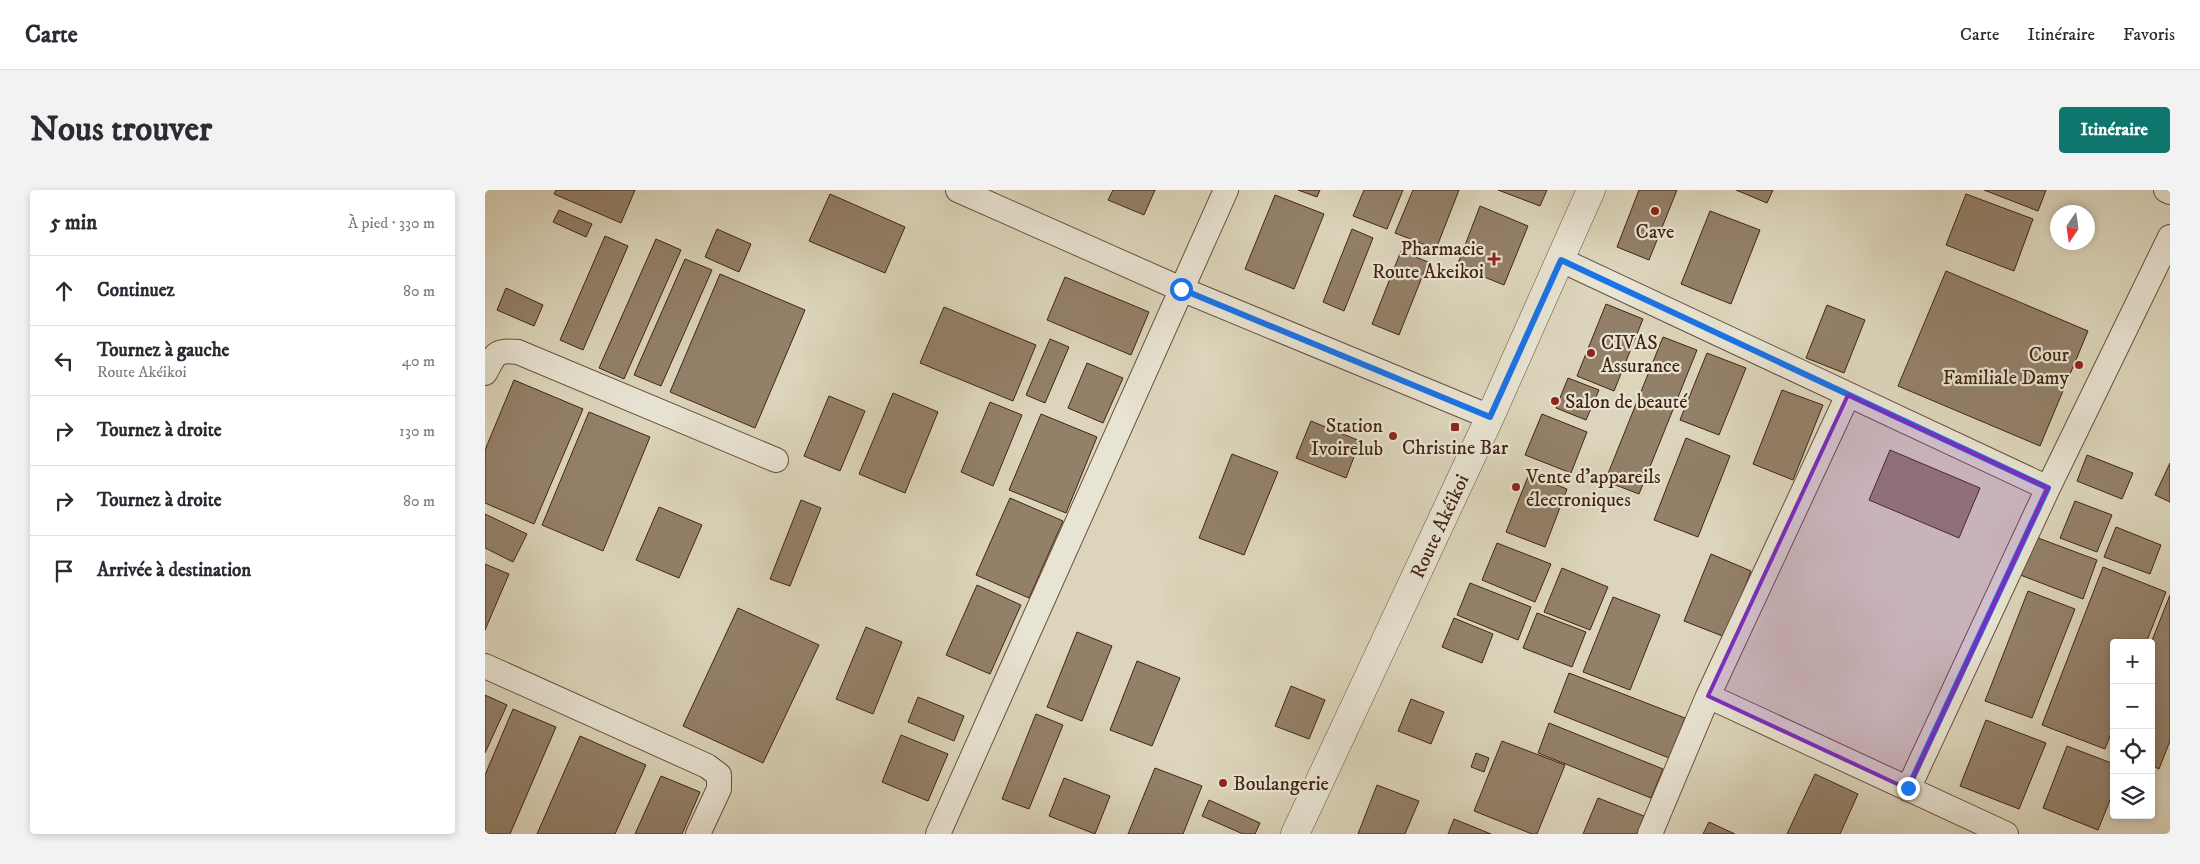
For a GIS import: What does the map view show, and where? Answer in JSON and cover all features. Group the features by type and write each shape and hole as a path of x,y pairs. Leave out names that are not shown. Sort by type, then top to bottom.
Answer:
{"street":[{"path":"958,190 1181,289 1490,417"},
{"path":"938,834 1227,190"},
{"name":"Route Akéikoi","path":"1295,834 1490,417 1591,190"},
{"path":"2166,190 2170,192"},
{"path":"1908,788 2048,488 2170,237"},
{"path":"1561,260 2048,488"},
{"path":"485,373 495,354 503,350 518,352 776,460"},
{"path":"1649,834 1708,696 1848,395"},
{"path":"485,666 707,766 719,775 719,789 698,834"},
{"path":"1708,696 2006,834"}],"highlighted area":[{"path":"1848,395 2048,488 1908,789 1708,696"}],"building":[{"path":"556,190 635,190 621,223 554,194"},
{"path":"1113,190 1155,190 1144,215 1108,200"},
{"path":"1298,190 1320,190 1317,197"},
{"path":"1364,190 1403,190 1387,229 1353,216"},
{"path":"1413,190 1459,190 1436,249 1395,233"},
{"path":"1498,190 1547,190 1540,206"},
{"path":"1639,190 1677,190 1649,260 1617,247"},
{"path":"1736,190 1773,190 1767,203"},
{"path":"1984,190 2046,190 2038,211"},
{"path":"830,194 905,227 885,273 809,241"},
{"path":"1966,194 2033,219 2014,271 1946,245"},
{"path":"1275,195 1324,214 1294,289 1245,269"},
{"path":"1480,206 1528,226 1504,285 1457,266"},
{"path":"559,210 592,224 586,237 553,222"},
{"path":"1710,211 1760,230 1731,304 1681,284"},
{"path":"717,229 751,244 739,272 705,257"},
{"path":"1352,229 1373,238 1344,311 1323,302"},
{"path":"605,236 628,246 583,350 560,340"},
{"path":"656,239 681,250 624,379 599,368"},
{"path":"1401,251 1428,262 1399,335 1372,324"},
{"path":"685,259 712,270 661,386 634,375"},
{"path":"1946,271 2088,331 2040,446 1898,386"},
{"path":"720,274 805,310 755,428 670,392"},
{"path":"1065,277 1149,312 1131,355 1047,320"},
{"path":"506,288 543,305 534,326 497,310"},
{"path":"1606,304 1643,319 1614,391 1577,376"},
{"path":"1827,305 1865,320 1844,373 1806,358"},
{"path":"944,307 1036,345 1013,401 920,363"},
{"path":"1663,337 1697,350 1639,494 1605,481"},
{"path":"1050,339 1069,347 1045,403 1026,395"},
{"path":"1707,353 1746,368 1719,435 1680,420"},
{"path":"1087,363 1123,378 1103,423 1068,408"},
{"path":"1568,378 1599,390 1586,420 1556,408"},
{"path":"514,380 583,409 534,524 485,503 485,450"},
{"path":"1782,390 1823,405 1793,480 1753,464"},
{"path":"893,393 938,412 905,493 859,474"},
{"path":"829,396 865,411 840,471 804,456"},
{"path":"990,402 1022,415 993,486 961,472"},
{"path":"589,412 650,437 603,551 542,525"},
{"path":"1041,414 1097,437 1066,513 1009,490"},
{"path":"1542,414 1587,432 1571,473 1525,455"},
{"path":"1311,421 1360,441 1346,478 1296,458"},
{"path":"1686,438 1730,456 1698,537 1654,520"},
{"path":"1890,450 1980,488 1959,538 1869,500"},
{"path":"1232,454 1278,472 1244,555 1199,538"},
{"path":"2087,455 2133,473 2122,499 2077,481"},
{"path":"2170,463 2170,502 2155,495"},
{"path":"1529,474 1567,489 1545,547 1506,532"},
{"path":"1010,498 1063,521 1029,598 976,575"},
{"path":"801,500 821,508 790,586 770,579"},
{"path":"2075,501 2112,515 2097,552 2060,538"},
{"path":"659,507 702,525 679,578 636,560"},
{"path":"485,514 527,534 513,562 485,548"},
{"path":"2116,527 2161,545 2150,574 2104,557"},
{"path":"2030,535 2097,560 2083,599 2015,573"},
{"path":"1497,543 1551,564 1535,602 1482,580"},
{"path":"1711,554 1751,571 1725,637 1684,621"},
{"path":"485,564 509,574 485,630"},
{"path":"2103,567 2166,592 2148,639 2110,639 2110,736 2105,749 2042,725"},
{"path":"1562,568 1608,587 1590,630 1544,612"},
{"path":"1470,583 1531,607 1518,640 1457,615"},
{"path":"977,585 1021,605 990,674 946,655"},
{"path":"2028,591 2075,609 2032,718 1985,701"},
{"path":"2170,595 2170,741 2159,769 2155,767 2155,639 2153,639"},
{"path":"1613,597 1660,615 1630,690 1583,672"},
{"path":"738,608 819,645 763,763 683,726"},
{"path":"1537,613 1586,632 1572,667 1523,648"},
{"path":"1454,618 1493,634 1482,663 1442,647"},
{"path":"866,627 902,642 873,714 836,699"},
{"path":"1077,632 1112,646 1082,721 1047,707"},
{"path":"1137,661 1180,678 1152,746 1110,730"},
{"path":"1569,673 1685,718 1669,758 1554,712"},
{"path":"1291,686 1325,700 1309,739 1275,726"},
{"path":"485,695 507,705 485,753"},
{"path":"918,697 964,716 954,741 908,722"},
{"path":"1411,699 1444,712 1431,744 1398,731"},
{"path":"513,709 556,727 510,834 485,834 485,775"},
{"path":"1036,714 1063,725 1029,809 1002,799"},
{"path":"1986,720 2046,743 2019,809 1960,786"},
{"path":"1549,723 1663,769 1651,798 1538,753"},
{"path":"901,735 948,754 928,801 882,782"},
{"path":"580,736 646,765 615,834 537,834"},
{"path":"1502,741 1565,765 1537,834 1532,834 1474,811"},
{"path":"2067,746 2110,762 2110,800 2098,830 2043,808"},
{"path":"1476,753 1489,758 1484,772 1471,767"},
{"path":"1155,768 1202,786 1183,834 1128,834"},
{"path":"1815,774 1858,794 1840,834 1787,834"},
{"path":"661,776 700,792 682,834 635,834"},
{"path":"1064,778 1110,796 1095,834 1049,816"},
{"path":"1377,785 1419,801 1405,834 1358,834"},
{"path":"1598,798 1644,816 1637,834 1583,834"},
{"path":"1209,800 1260,823 1255,834 1243,834 1202,816"},
{"path":"1454,819 1491,834 1448,834"},
{"path":"1709,822 1735,834 1703,834"}],"place":[{"name":"Cave","path":"1655,211"},
{"name":"Pharmacie Route Akeikoi","path":"1494,259"},
{"name":"CIVAS Assurance","path":"1591,353"},
{"name":"Cour Familiale Damy","path":"2079,365"},
{"name":"Salon de beauté","path":"1555,401"},
{"name":"Christine Bar","path":"1455,427"},
{"name":"Station Ivoirelub","path":"1393,436"},
{"name":"Vente d'appareils électroniques","path":"1516,487"},
{"name":"Boulangerie","path":"1223,783"}],"route":[{"path":"1181,289 1490,417 1561,260 2048,488 1908,788"}]}
